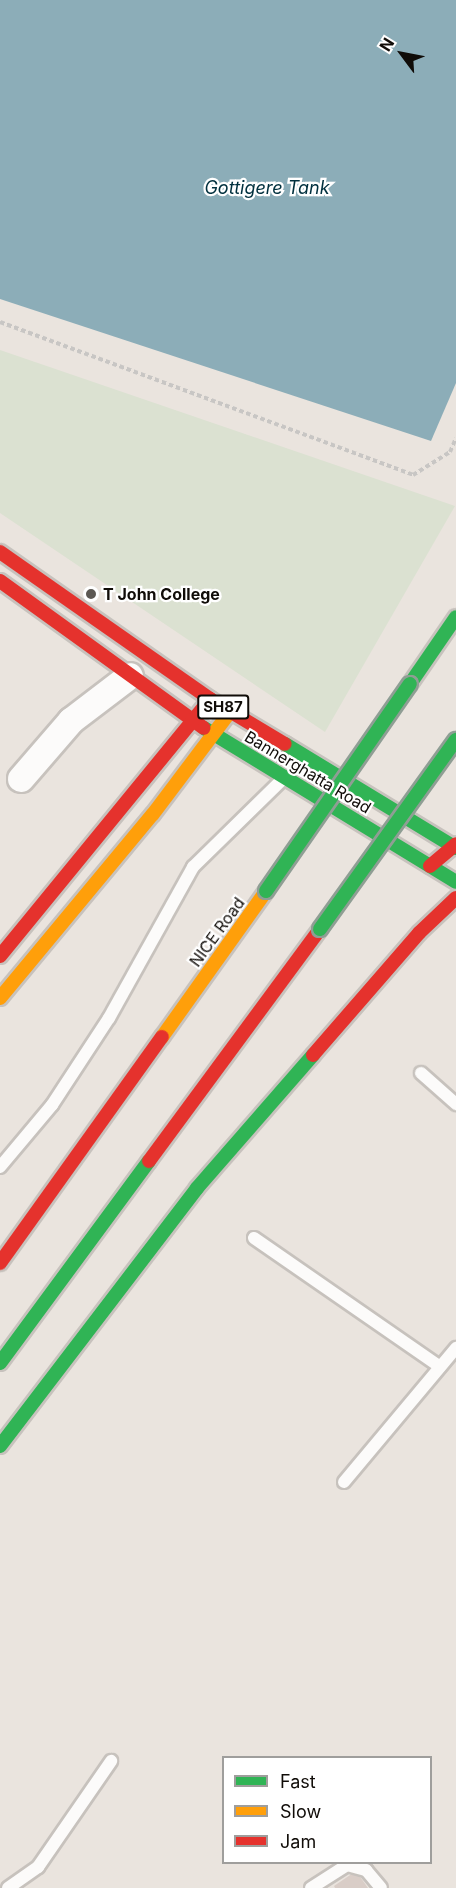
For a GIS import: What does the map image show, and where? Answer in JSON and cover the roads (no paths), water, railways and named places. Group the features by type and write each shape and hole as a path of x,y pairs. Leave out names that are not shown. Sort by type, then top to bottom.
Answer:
{"main road":[{"name":"Bannerghatta Road","path":"0,552 230,712 455,845"},
{"name":"Bannerghatta Road","path":"0,581 193,721 456,882"},
{"name":"NICE Road","path":"0,1263 266,891 456,617"},
{"path":"0,956 210,699"},
{"path":"0,998 153,814 230,712"},
{"path":"0,1363 320,929 456,740"},
{"path":"430,866 455,845"},
{"path":"0,1446 197,1188 419,933 456,898"}],"street":[{"path":"21,779 71,721 130,676"}],"lane":[{"path":"0,1167 52,1105 109,1018 193,867 285,777"},
{"path":"422,1073 456,1104"},
{"path":"254,1238 440,1367"},
{"path":"344,1482 456,1348"},
{"path":"8,1888 38,1867 111,1761"},
{"path":"311,1888 347,1865 366,1870 381,1888"}],"water":[{"name":"Gottigere Tank","path":"0,0 456,0 456,383 431,441 0,299"}],"place":[{"name":"T John College","path":"91,594"}]}
